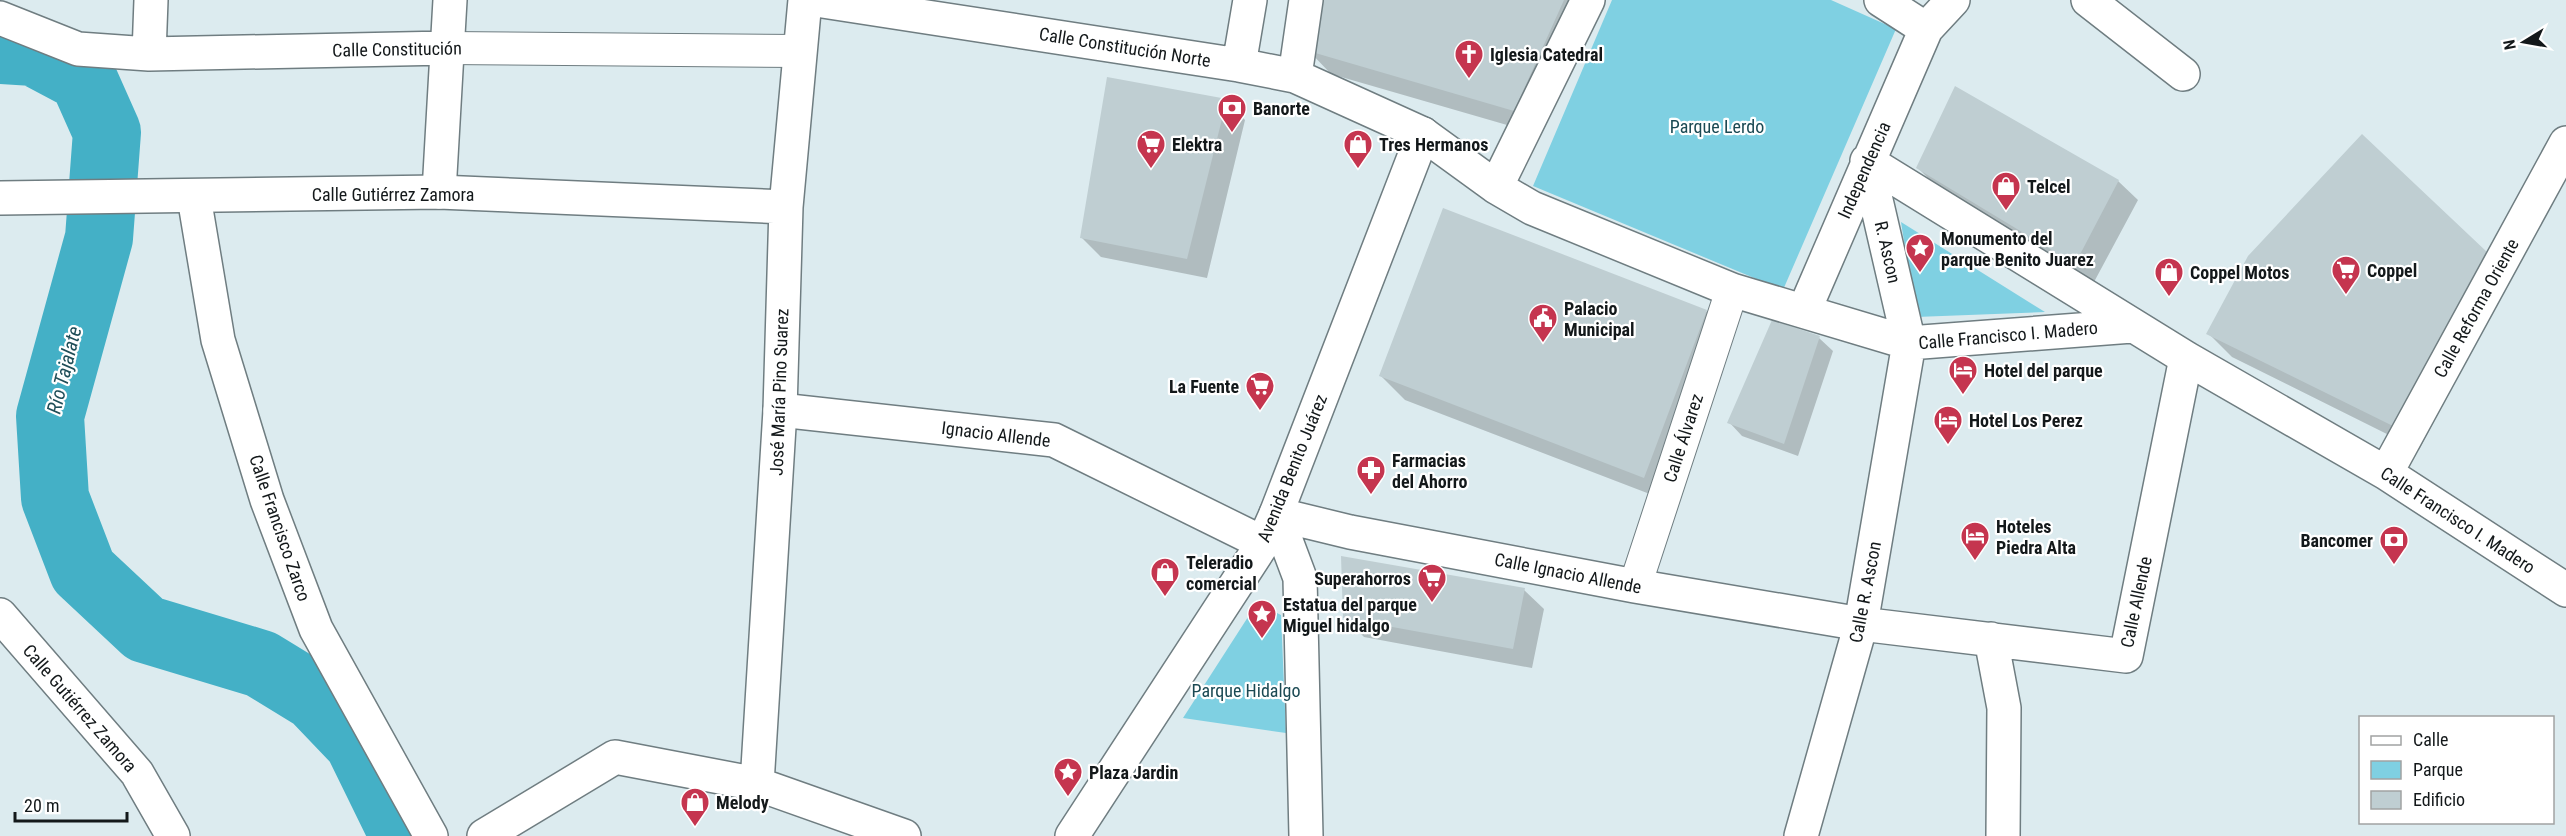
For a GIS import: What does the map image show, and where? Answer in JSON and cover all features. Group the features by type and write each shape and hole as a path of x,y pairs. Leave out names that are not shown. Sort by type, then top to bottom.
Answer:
{"street":[{"path":"149,54 151,0"},
{"path":"439,192 450,0"},
{"name":"José María Pino Suarez","path":"757,784 780,410 786,207 805,0"},
{"name":"Calle Constitución Norte","path":"816,0 1239,65 1295,76 1423,134"},
{"path":"1239,65 1250,0"},
{"path":"1295,76 1306,0"},
{"path":"1496,187 1588,0"},
{"path":"1881,0 1926,29"},
{"name":"Independencia","path":"1803,311 1926,29 1953,0"},
{"path":"2088,0 2183,74"},
{"name":"Calle Constitución","path":"0,18 78,49 149,54 447,48 800,51"},
{"name":"Calle Francisco I. Madero","path":"1423,134 1496,187 1533,207 1732,290 1909,343 2132,326 2386,473 2566,590"},
{"name":"Avenida Benito Juárez","path":"1072,836 1269,528 1423,134"},
{"name":"Calle Reforma Oriente","path":"2386,473 2566,143"},
{"path":"1867,161 2132,326"},
{"name":"R. Ascon","path":"1867,161 1909,343"},
{"name":"Calle Gutiérrez Zamora","path":"0,198 439,192 786,207"},
{"name":"Calle Francisco Zarco","path":"194,197 218,340 267,500 316,629 431,836"},
{"name":"Calle Álvarez","path":"1635,586 1732,290"},
{"name":"Calle R. Ascon","path":"1801,836 1860,624 1909,343"},
{"name":"Calle Allende","path":"1860,624 2126,656 2187,358"},
{"name":"Ignacio Allende","path":"780,410 1054,440 1269,528"},
{"path":"1269,528 1300,578 1306,836"},
{"name":"Calle Ignacio Allende","path":"1269,528 1350,532 1635,586 1860,624"},
{"name":"Calle Gutiérrez Zamora","path":"0,615 137,773 173,836"},
{"path":"1991,639 2004,708 2003,836"},
{"path":"484,836 615,757 757,784 904,836"}],"green space":[{"name":"Parque Lerdo","path":"1612,0 1831,0 1896,29 1783,290 1533,186"},
{"path":"1901,222 2045,312 1916,317"},
{"name":"Parque Hidalgo","path":"1257,603 1281,615 1286,733 1183,718"}],"building":[{"name":"Iglesia Catedral","path":"1312,0 1564,0 1514,111 1305,50"},
{"name":"Elektra","path":"1107,77 1227,99 1187,259 1080,238"},
{"path":"1955,86 2119,180 2075,264 1916,168"},
{"name":"Coppel","path":"2362,134 2487,252 2395,427 2206,334 2248,256"},
{"name":"Palacio Municipal","path":"1443,208 1707,310 1644,478 1379,376"},
{"path":"1772,320 1820,336 1784,444 1727,423"},
{"name":"Superahorros","path":"1341,556 1525,588 1513,649 1343,618"}],"waterway":[{"name":"Río Tajalate","path":"0,50 34,52 83,78 107,132 99,238 50,416 55,498 83,571 145,629 261,664 315,697 358,742 404,836"}],"place":[{"name":"Iglesia Catedral","path":"1469,80"},
{"name":"Banorte","path":"1232,134"},
{"name":"Elektra","path":"1151,170"},
{"name":"Tres Hermanos","path":"1358,170"},
{"name":"Telcel","path":"2006,212"},
{"name":"Monumento del parque Benito Juarez","path":"1920,274"},
{"name":"Coppel","path":"2346,296"},
{"name":"Coppel Motos","path":"2169,298"},
{"name":"Palacio Municipal","path":"1543,344"},
{"name":"Hotel del parque","path":"1963,396"},
{"name":"La Fuente","path":"1260,412"},
{"name":"Hotel Los Perez","path":"1948,446"},
{"name":"Farmacias del Ahorro","path":"1371,496"},
{"name":"Hoteles Piedra Alta","path":"1975,562"},
{"name":"Bancomer","path":"2394,566"},
{"name":"Teleradio comercial","path":"1165,598"},
{"name":"Superahorros","path":"1432,604"},
{"name":"Estatua del parque Miguel hidalgo","path":"1262,640"},
{"name":"Plaza Jardin","path":"1068,798"},
{"name":"Melody","path":"695,828"}]}
